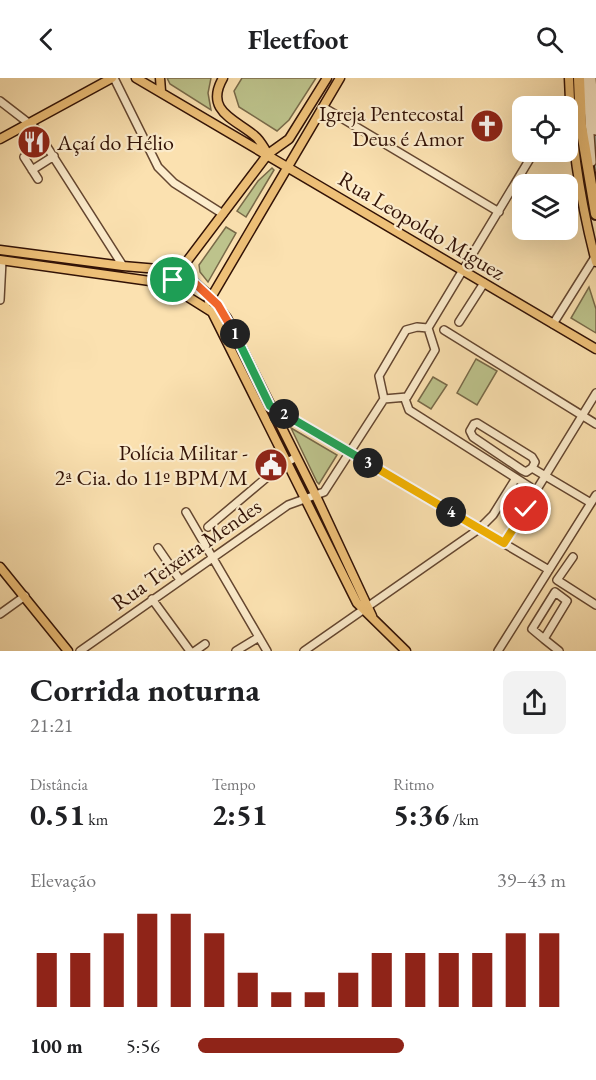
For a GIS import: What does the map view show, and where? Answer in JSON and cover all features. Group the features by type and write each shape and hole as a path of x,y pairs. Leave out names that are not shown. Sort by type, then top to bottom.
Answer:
{"highway":[{"path":"579,78 581,126 596,214"}],"main road":[{"path":"0,139 113,78"},
{"name":"Rua Leopoldo Miguez","path":"136,78 596,349"},
{"path":"160,78 161,91"},
{"path":"223,78 218,98 225,115 257,137 267,154"},
{"path":"169,285 182,271 267,154 289,139 327,78"},
{"path":"205,306 340,78"},
{"path":"567,96 569,78"},
{"path":"218,125 225,115"},
{"path":"575,162 595,259"},
{"path":"0,250 182,271 211,297 227,318 316,496 365,607"},
{"path":"1,260 123,276 169,285 205,306 217,318 303,498 365,607 406,651"},
{"path":"0,567 68,651"}],"street":[{"path":"113,78 158,167 174,183 223,214"},
{"path":"586,78 589,141 596,188"},
{"path":"592,78 596,130"},
{"path":"0,101 30,123 54,156 123,266"},
{"path":"323,107 499,212"},
{"path":"32,170 54,156"},
{"path":"24,157 38,179"},
{"path":"405,399 435,350 428,328 528,162"},
{"path":"553,324 595,259"},
{"path":"0,300 1,260"},
{"path":"459,322 484,283"},
{"path":"316,496 324,492 384,399 379,376 402,336 410,328 428,328"},
{"path":"444,330 596,424"},
{"path":"504,543 596,393"},
{"path":"384,399 405,399"},
{"path":"405,399 410,410 530,487"},
{"path":"270,406 549,570"},
{"path":"477,423 532,457 535,462 532,468 526,472 522,470 473,437 470,431 474,424 477,423"},
{"path":"208,527 285,461 296,457"},
{"path":"532,468 591,503"},
{"path":"304,651 479,529 493,515 516,478"},
{"path":"498,651 596,495"},
{"name":"Rua Teixeira Mendes","path":"80,651 288,505 303,498 316,496"},
{"path":"186,512 267,651"},
{"path":"158,548 180,580"},
{"path":"573,557 557,580 596,605"},
{"path":"544,639 567,601 555,592 532,629 544,639 559,651"},
{"path":"0,614 25,596"},
{"path":"152,599 190,651"},
{"path":"236,651 259,637"},
{"path":"195,651 205,644"}],"green space":[{"path":"167,78 211,78 208,93 211,110 170,84"},
{"path":"242,78 316,78 289,120 277,131 239,107 234,91"},
{"path":"272,168 274,170 246,217 237,211 258,181"},
{"path":"226,227 236,233 208,282 200,272 199,265"},
{"path":"589,287 596,309 596,333 571,318"},
{"path":"476,359 497,371 477,405 457,393"},
{"path":"433,377 447,385 431,409 418,401"},
{"path":"291,428 337,455 319,484 317,482"}],"waterway":[{"path":"593,139 596,164"}],"place":[{"name":"Igreja Pentecostal Deus é Amor","path":"487,126"},
{"name":"Açaí do Hélio","path":"34,142"},
{"name":"Polícia Militar - 2ª Cia. do 11º BPM/M","path":"271,465"}],"route":[{"path":"173,280 182,271 223,310 270,406 504,543 526,509"}]}
